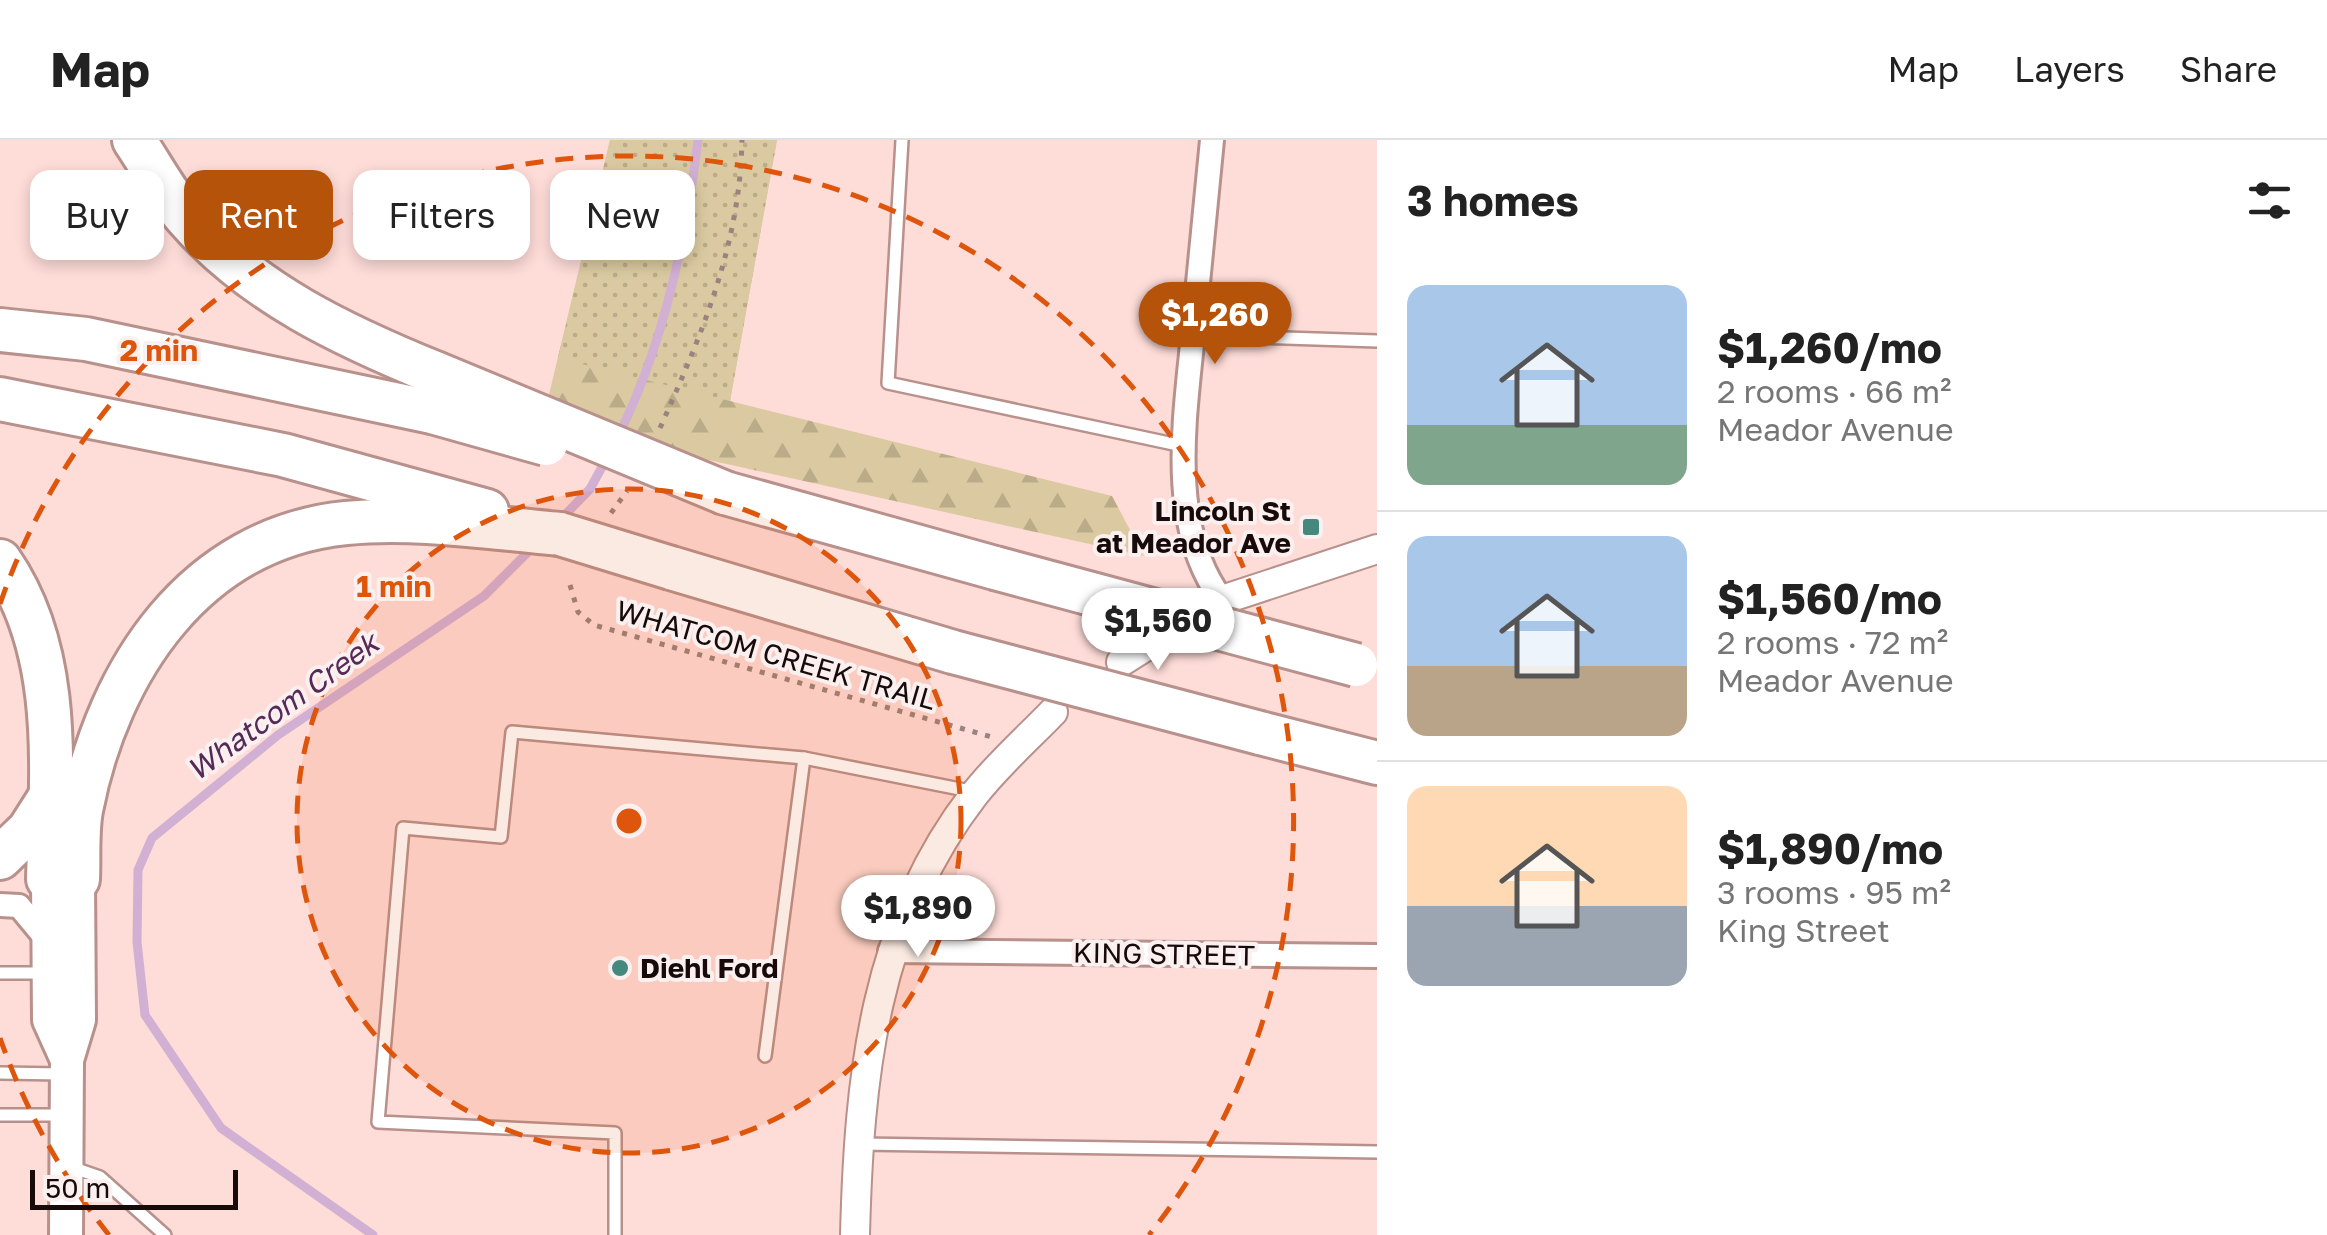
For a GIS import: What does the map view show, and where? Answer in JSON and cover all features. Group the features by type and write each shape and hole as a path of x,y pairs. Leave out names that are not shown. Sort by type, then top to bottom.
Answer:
{"highway":[{"path":"134,140 187,218 273,294 356,341 433,392"},
{"path":"0,330 86,339 433,392 725,494 1366,668"},
{"path":"0,399 283,455 435,510 560,534 953,652 1377,763"},
{"path":"63,879 109,722 143,652 175,606 224,564 279,536 435,510"},
{"path":"0,561 31,623 42,657 50,715 50,796 63,879"},
{"path":"0,858 29,830 50,796"}],"main road":[{"path":"63,879 48,957 48,1020 66,1067"},
{"path":"63,879 79,1020 66,1067 66,1235"}],"street":[{"path":"1212,140 1183,446 1184,487 1206,578 1222,600 1312,567 1377,549"},
{"path":"1121,662 1164,635"},
{"path":"855,1235 857,1144 870,1031 890,951 926,868 976,792 1053,712"},
{"path":"0,905 18,906 48,957"},
{"name":"KING STREET","path":"890,951 1377,956"}],"lane":[{"path":"902,140 888,382 1183,446"},
{"path":"1194,335 1377,341"},
{"path":"616,1235 616,1133 378,1122 403,828 501,836 512,732 804,758 976,792"},
{"path":"765,1056 804,758"},
{"path":"0,973 48,957"},
{"path":"0,1074 66,1067"},
{"path":"0,1115 66,1116"},
{"path":"857,1144 1377,1152"},
{"path":"66,1165 100,1178 165,1235"}],"path":[{"path":"654,441 716,297 730,249 742,140"},
{"path":"603,523 628,491"},
{"name":"WHATCOM CREEK TRAIL","path":"570,586 578,612 594,625 993,737"}],"green space":[{"path":"610,140 777,140 730,401 1112,496 1144,556 704,459 547,403 581,260 695,260 695,170 603,170"},
{"path":"610,140 777,140 730,401 558,358 581,260 695,260 695,170 603,170"}],"waterway":[{"name":"Whatcom Creek","path":"617,438 660,330 687,216 698,140"},
{"name":"Whatcom Creek","path":"561,519 590,489 608,456"},
{"name":"Whatcom Creek","path":"373,1235 221,1128 145,1015 137,942 138,870 152,838 278,735 484,596 536,544"}],"place":[{"name":"Lincoln St at Meador Ave","path":"1311,527"},
{"name":"Diehl Ford","path":"620,968"}]}
